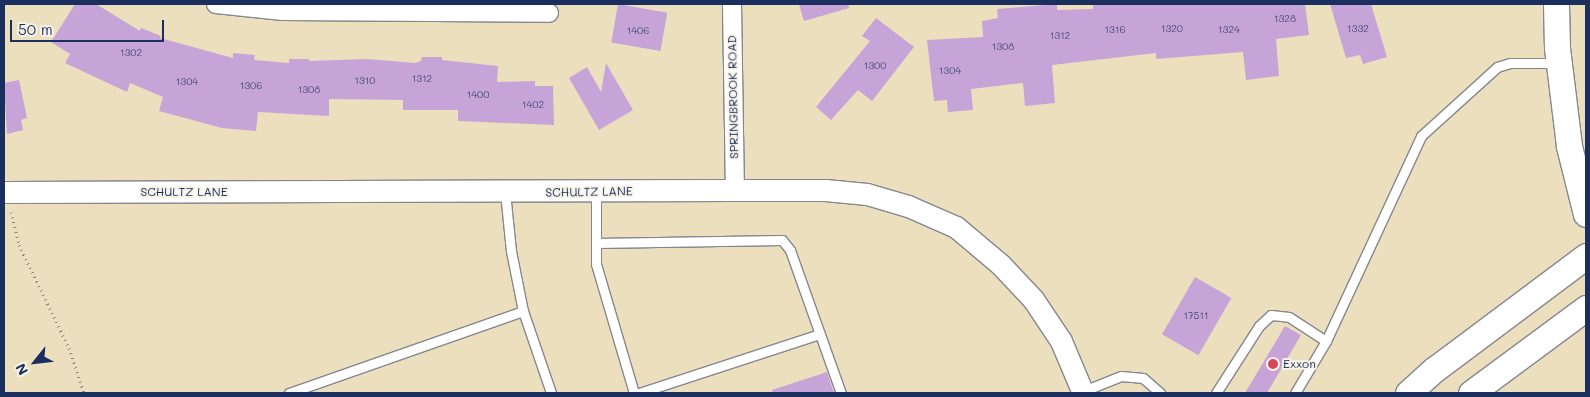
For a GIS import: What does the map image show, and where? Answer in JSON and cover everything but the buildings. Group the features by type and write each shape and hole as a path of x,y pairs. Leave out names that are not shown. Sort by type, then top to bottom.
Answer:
{"main road":[{"path":"1556,4 1559,63 1569,146 1586,214"},
{"path":"1408,393 1586,256"},
{"path":"1471,393 1586,308"}],"street":[{"path":"216,4 283,11 456,8 549,13"},
{"name":"SPRINGBROOK ROAD","path":"732,4 735,190"},
{"name":"SCHULTZ LANE","path":"5,192 825,190 867,194 908,206 956,227 1000,264 1033,299 1060,341 1082,393"}],"lane":[{"path":"1295,393 1326,341 1421,136 1497,67 1510,63 1559,63"},
{"path":"505,192 510,251 523,311 551,393"},
{"path":"596,192 596,264 634,393"},
{"path":"596,242 782,240 790,250 841,393"},
{"path":"289,393 523,311"},
{"path":"1216,393 1259,326 1271,315 1289,317 1326,341"},
{"path":"639,393 820,334"},
{"path":"1082,393 1121,376 1143,378 1160,393"}],"path":[{"path":"5,192 19,245 69,348 84,393"}],"place":[{"name":"Exxon","path":"1273,364"}]}
